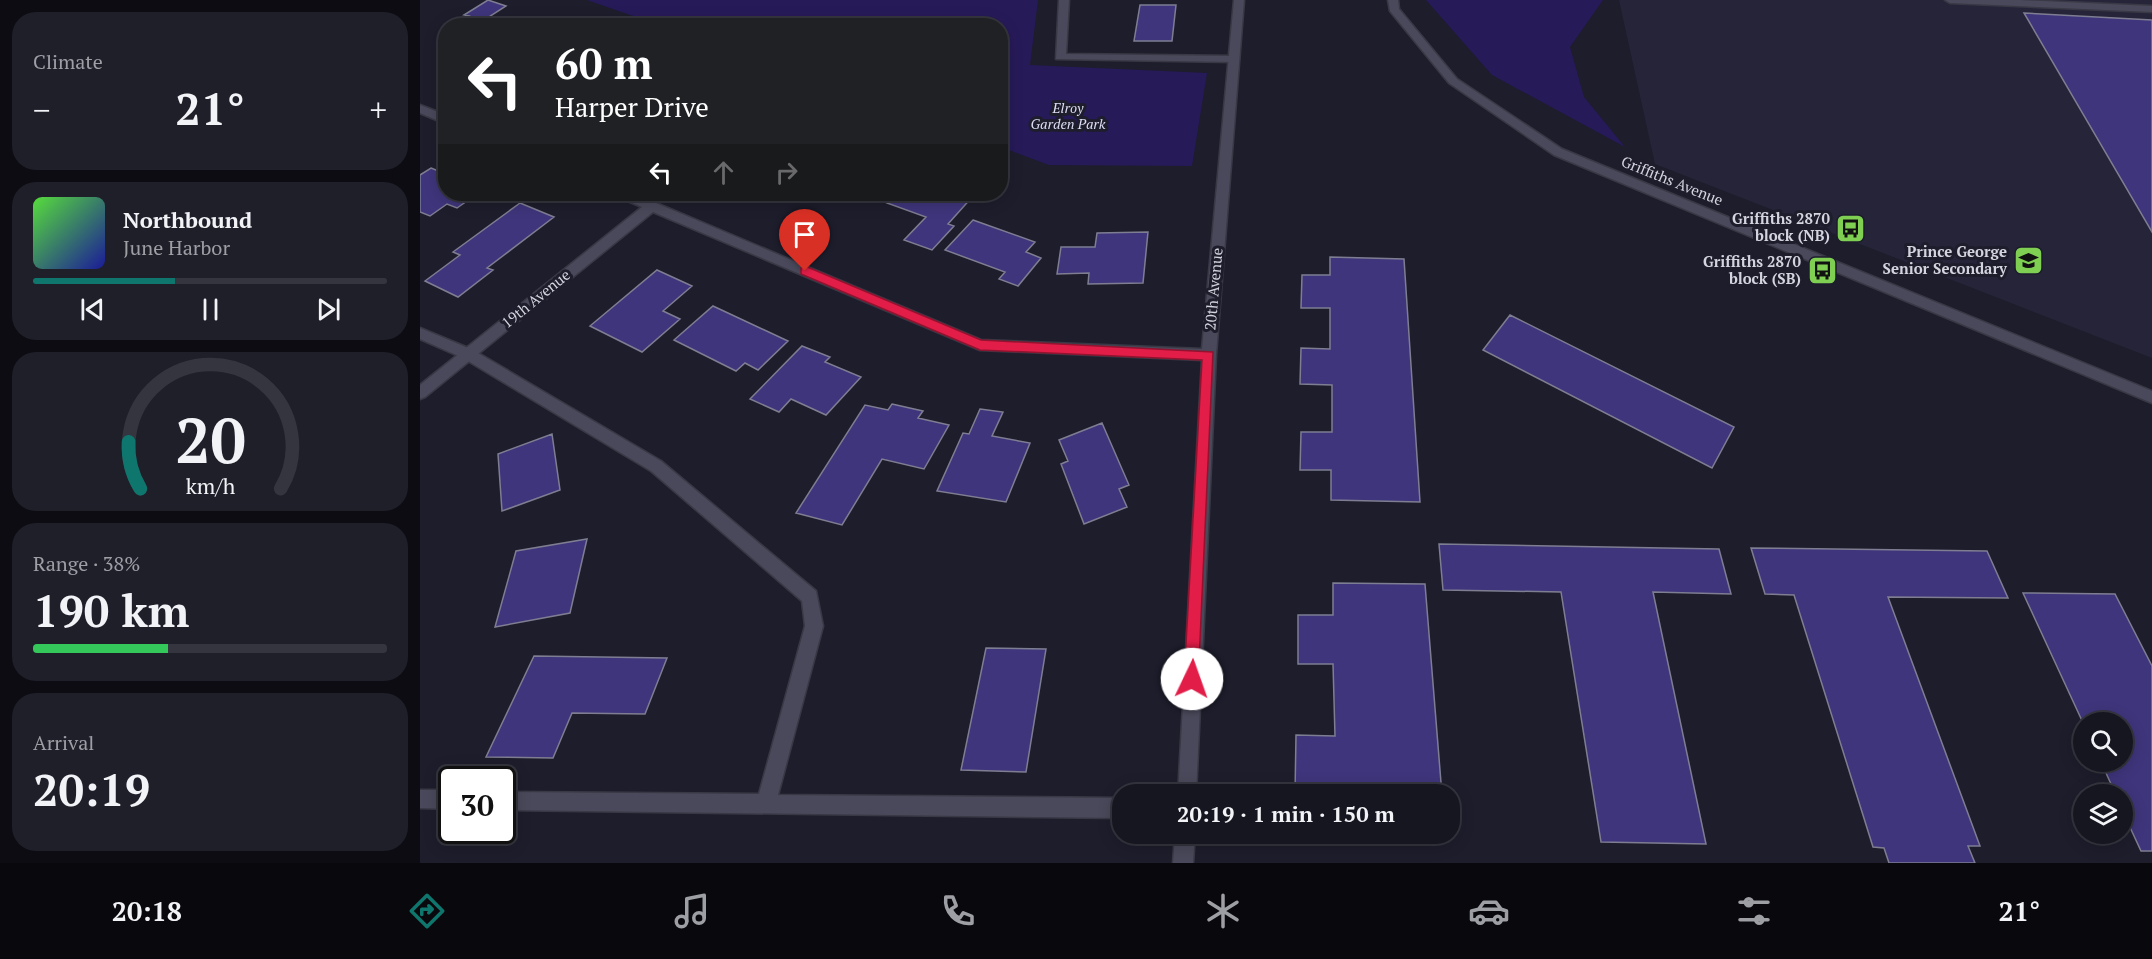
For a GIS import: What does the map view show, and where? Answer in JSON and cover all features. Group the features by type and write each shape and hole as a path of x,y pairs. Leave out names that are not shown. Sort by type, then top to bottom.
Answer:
{"street":[{"path":"1064,0 1060,57 1234,59"},
{"name":"20th Avenue","path":"1188,784 1209,356 1239,0"},
{"name":"Griffiths Avenue","path":"1393,0 1394,9 1453,81 1558,152 2152,397"},
{"path":"1950,0 2152,9"},
{"path":"420,110 438,117"},
{"path":"640,201 980,345 1209,356"},
{"name":"19th Avenue","path":"420,393 652,206"},
{"path":"420,333 468,354 656,466 810,597 814,626 766,805"},
{"path":"420,799 438,800"},
{"path":"516,801 1112,808"},
{"path":"1183,863 1184,844"}],"shaded area":[{"name":"Prince George Senior Secondary","path":"1619,0 2152,0 2152,358 1655,164"}],"green space":[{"name":"Elroy Garden Park","path":"587,0 1038,0 1030,65 1207,73 1192,166 1049,165 1008,150 1008,18 639,18"},
{"path":"1426,0 1603,0 1570,47 1584,97 1625,147 1492,75"}],"building":[{"path":"488,0 506,6 487,18 466,18 469,16 464,15"},
{"path":"1140,5 1176,5 1172,41 1134,41"},
{"path":"2024,13 2152,20 2152,232"},
{"path":"431,168 438,171 438,201 467,201 457,208 447,204 430,216 420,212 420,175"},
{"path":"889,201 969,201 948,224 954,226 932,250 904,240 926,217 887,203"},
{"path":"520,203 554,217 487,268 493,270 458,297 425,281 460,255 453,252"},
{"path":"973,220 1035,242 1026,252 1041,258 1018,286 999,279 1005,272 945,250"},
{"path":"1148,232 1143,283 1088,284 1089,273 1057,274 1061,247 1095,247 1097,233"},
{"path":"1330,257 1404,259 1420,502 1331,500 1331,470 1300,470 1301,432 1332,432 1332,385 1300,384 1301,348 1330,349 1330,308 1301,308 1302,275 1330,275"},
{"path":"657,270 692,286 663,311 680,319 642,352 590,326"},
{"path":"713,306 788,341 758,370 745,363 736,371 674,340"},
{"path":"1510,315 1734,427 1712,468 1483,350"},
{"path":"802,346 830,357 825,362 861,377 826,415 791,399 779,412 750,399"},
{"path":"892,404 923,411 918,418 949,425 924,469 882,459 842,525 796,513 865,405 888,410"},
{"path":"980,409 1003,412 992,436 1030,443 1006,502 937,491 963,433 969,434"},
{"path":"1102,423 1129,485 1119,489 1127,507 1084,524 1061,464 1068,461 1059,440"},
{"path":"552,434 560,490 502,511 498,454"},
{"path":"587,539 570,613 495,627 516,551"},
{"path":"1439,544 1719,549 1731,594 1653,592 1706,844 1601,842 1561,592 1443,590"},
{"path":"1751,548 1987,551 2008,598 1888,597 1980,846 1968,846 1975,863 1889,863 1884,848 1873,847 1794,595 1765,594"},
{"path":"1333,583 1425,584 1441,784 1295,784 1296,735 1335,736 1333,664 1298,664 1298,615 1333,615"},
{"path":"2023,593 2115,594 2152,666 2152,851 2141,851 2133,834 2133,784 2111,784 2106,772 2133,772 2133,712 2078,712"},
{"path":"986,648 1046,649 1026,772 961,770"},
{"path":"534,656 667,658 645,714 572,713 553,758 486,757"}],"place":[{"name":"Griffiths 2870 block (NB)","path":"1851,228"},
{"name":"Prince George Senior Secondary","path":"2028,261"},
{"name":"Griffiths 2870 block (SB)","path":"1822,271"}],"route":[{"path":"805,271 980,345 1209,356 1192,679"}]}
